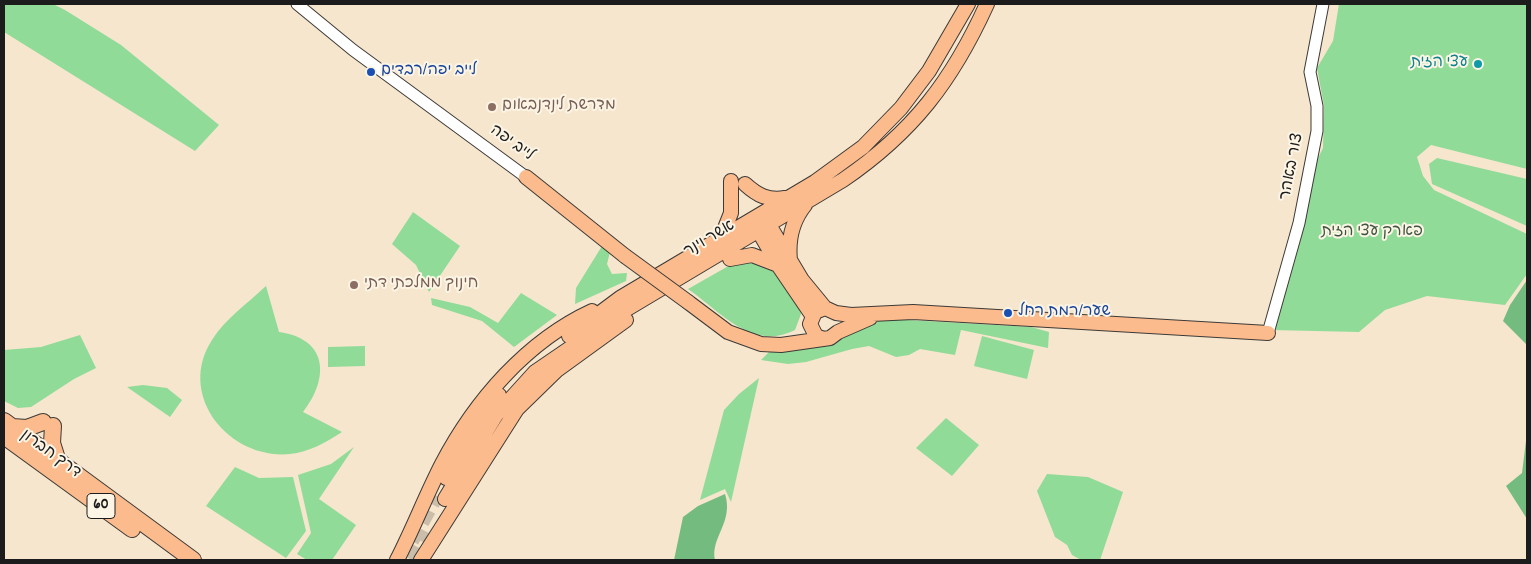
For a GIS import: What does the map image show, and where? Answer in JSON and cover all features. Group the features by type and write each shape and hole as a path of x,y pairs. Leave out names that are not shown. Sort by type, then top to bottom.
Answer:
{"highway":[{"path":"6,428 30,428 48,424 57,459"},
{"name":"דרך חברון","path":"6,428 57,459 193,560"},
{"name":"60","path":"6,428 176,560"}],"main road":[{"name":"אשר וינר","path":"968,4 929,72 885,126 836,168 791,197 760,223 627,309 535,372 496,415 441,497 473,430 504,390 539,357 620,298 720,239 760,223 808,201 875,158 913,122 948,76 987,4"},
{"name":"לייב יפה","path":"526,177 625,256 728,332 761,344 781,345 824,339"},
{"path":"720,239 726,231 738,182 768,199 791,197"},
{"path":"784,263 793,228 801,210 808,201"},
{"path":"760,223 784,263 811,320 816,336 824,339 834,336 838,332 880,315"},
{"path":"420,560 507,422 528,397 557,370 632,316 730,259 748,245 760,223"},
{"path":"730,259 752,255 784,263 812,294 840,320 838,332"},
{"path":"397,560 456,439 491,390 516,364 553,334 589,312 620,298"},
{"path":"781,345 796,337 818,310 880,315 913,312 1268,333"}],"street":[{"name":"לייב יפה","path":"297,4 353,50 526,177"},
{"name":"צור באהר","path":"1268,333 1298,223 1317,131 1317,106 1310,72 1323,4"}],"green space":[{"path":"4,4 53,4 65,10 121,45 219,125 195,151 4,32"},
{"name":"פארק עצי הזית","path":"1339,4 1527,4 1527,169 1431,145 1417,157 1423,176 1434,190 1527,234 1527,274 1505,305 1427,296 1385,310 1359,332 1271,330 1309,176 1323,148 1324,106 1317,68 1333,41"},
{"path":"1437,158 1527,179 1527,226 1432,184 1429,164"},
{"path":"413,212 460,246 429,292 416,265 392,244"},
{"path":"602,246 610,252 607,264 612,274 627,273 626,281 575,304 576,288"},
{"path":"750,258 771,266 800,304 801,314 795,330 779,335 765,336 751,332 737,326 688,289 739,260"},
{"path":"1527,280 1527,345 1503,321 1510,305"},
{"path":"266,286 279,332 295,336 307,343 315,352 320,362 317,387 303,412 342,432 317,446 297,453 268,453 247,446 229,435 215,420 205,402 200,382 203,361 217,332"},
{"path":"521,293 557,315 514,347 482,321 432,305 431,298 470,307 498,323"},
{"path":"890,319 1031,327 1049,332 1048,348 961,330 955,355 920,349 909,355 896,357 869,346 806,362 788,364 761,360 771,350 811,348 838,341 869,323"},
{"path":"80,335 96,368 74,379 31,407 18,408 4,401 4,350 41,347"},
{"path":"982,336 1034,350 1027,379 974,366"},
{"path":"365,346 365,366 328,367 328,347"},
{"path":"759,378 731,502 725,489 700,500 724,410 739,394"},
{"path":"143,385 167,388 182,400 170,417 127,387"},
{"path":"946,418 979,445 952,476 916,448"},
{"path":"1527,433 1527,519 1506,486 1522,473"},
{"path":"354,447 319,499 356,525 332,560 307,560 297,554 311,533 298,475 331,464"},
{"path":"235,467 259,478 293,477 306,531 286,558 206,506"},
{"path":"1047,474 1088,477 1123,492 1100,560 1081,560 1072,555 1067,545 1055,537 1037,491"},
{"path":"725,494 727,513 716,544 715,560 674,560 683,517 698,506"}],"tunnel":[{"path":"412,541 437,496"},
{"path":"412,560 427,532"}],"place":[{"name":"עצי הזית","path":"1478,64"},
{"name":"לייב יפה/רבדים","path":"371,72"},
{"name":"מדרשת לינדנבאום","path":"492,107"},
{"name":"חינוך ממלכתי דתי","path":"354,285"},
{"name":"שער/רמת רחל","path":"1008,313"}]}
